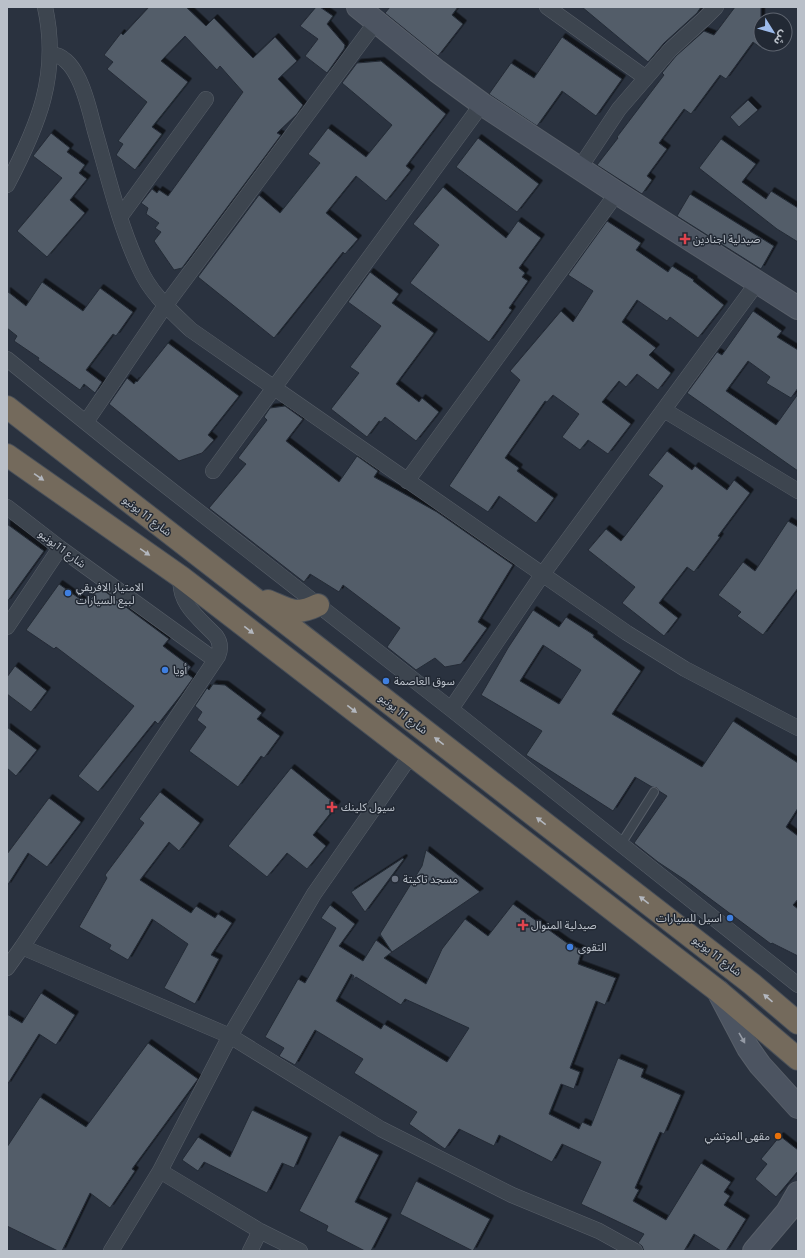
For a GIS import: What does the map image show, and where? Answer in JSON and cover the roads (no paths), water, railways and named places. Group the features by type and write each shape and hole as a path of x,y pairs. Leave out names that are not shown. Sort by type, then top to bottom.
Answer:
{"highway":[{"name":"شارع 11 يونيو","path":"7,407 752,984 798,1023"},
{"path":"7,455 181,577 718,991 798,1059"},
{"path":"248,594 298,612 318,605"}],"main road":[{"path":"358,7 482,104 617,193 798,308"},
{"path":"718,991 748,1048 760,1065 798,1107"},
{"path":"754,1251 794,1204"}],"street":[{"path":"7,185 31,137 38,118 48,79 50,55 49,31 45,7"},
{"path":"547,7 646,78"},
{"path":"580,169 619,109 670,50 716,7"},
{"path":"86,422 166,306 376,22"},
{"path":"50,55 54,54 68,63 81,83 120,217 139,268 152,290 191,330 621,629 685,669 798,728"},
{"path":"120,217 206,99"},
{"path":"213,471 482,104"},
{"path":"407,481 617,193"},
{"path":"451,709 542,575 757,283"},
{"path":"7,359 798,985"},
{"path":"664,410 798,490"},
{"name":"شارع 11يونيو","path":"7,507 60,548 215,660"},
{"path":"7,626 60,548"},
{"path":"7,968 220,651 219,641 216,636 188,607 184,600 181,592 181,577"},
{"path":"111,1251 160,1171 230,1036 314,894 411,754"},
{"path":"22,947 230,1036 381,1129 512,1195 599,1231 635,1251"},
{"path":"160,1171 260,1231 300,1251"},
{"path":"250,1251 260,1231"}],"lane":[{"path":"621,844 654,792"}],"place":[{"name":"صيدلية اجنادين","path":"685,239"},
{"name":"الامتياز الافريقي لبيع السيارات","path":"68,593"},
{"name":"أويا","path":"165,670"},
{"name":"سوق العاصمة","path":"386,681"},
{"name":"سيول كلينك","path":"332,807"},
{"name":"مسجد تاكيتة","path":"395,879"},
{"name":"اسيل للسيارات","path":"730,918"},
{"name":"صيدلية المنوال","path":"523,925"},
{"name":"التقوى","path":"570,947"},
{"name":"مقهى الموتشي","path":"778,1136"}]}
